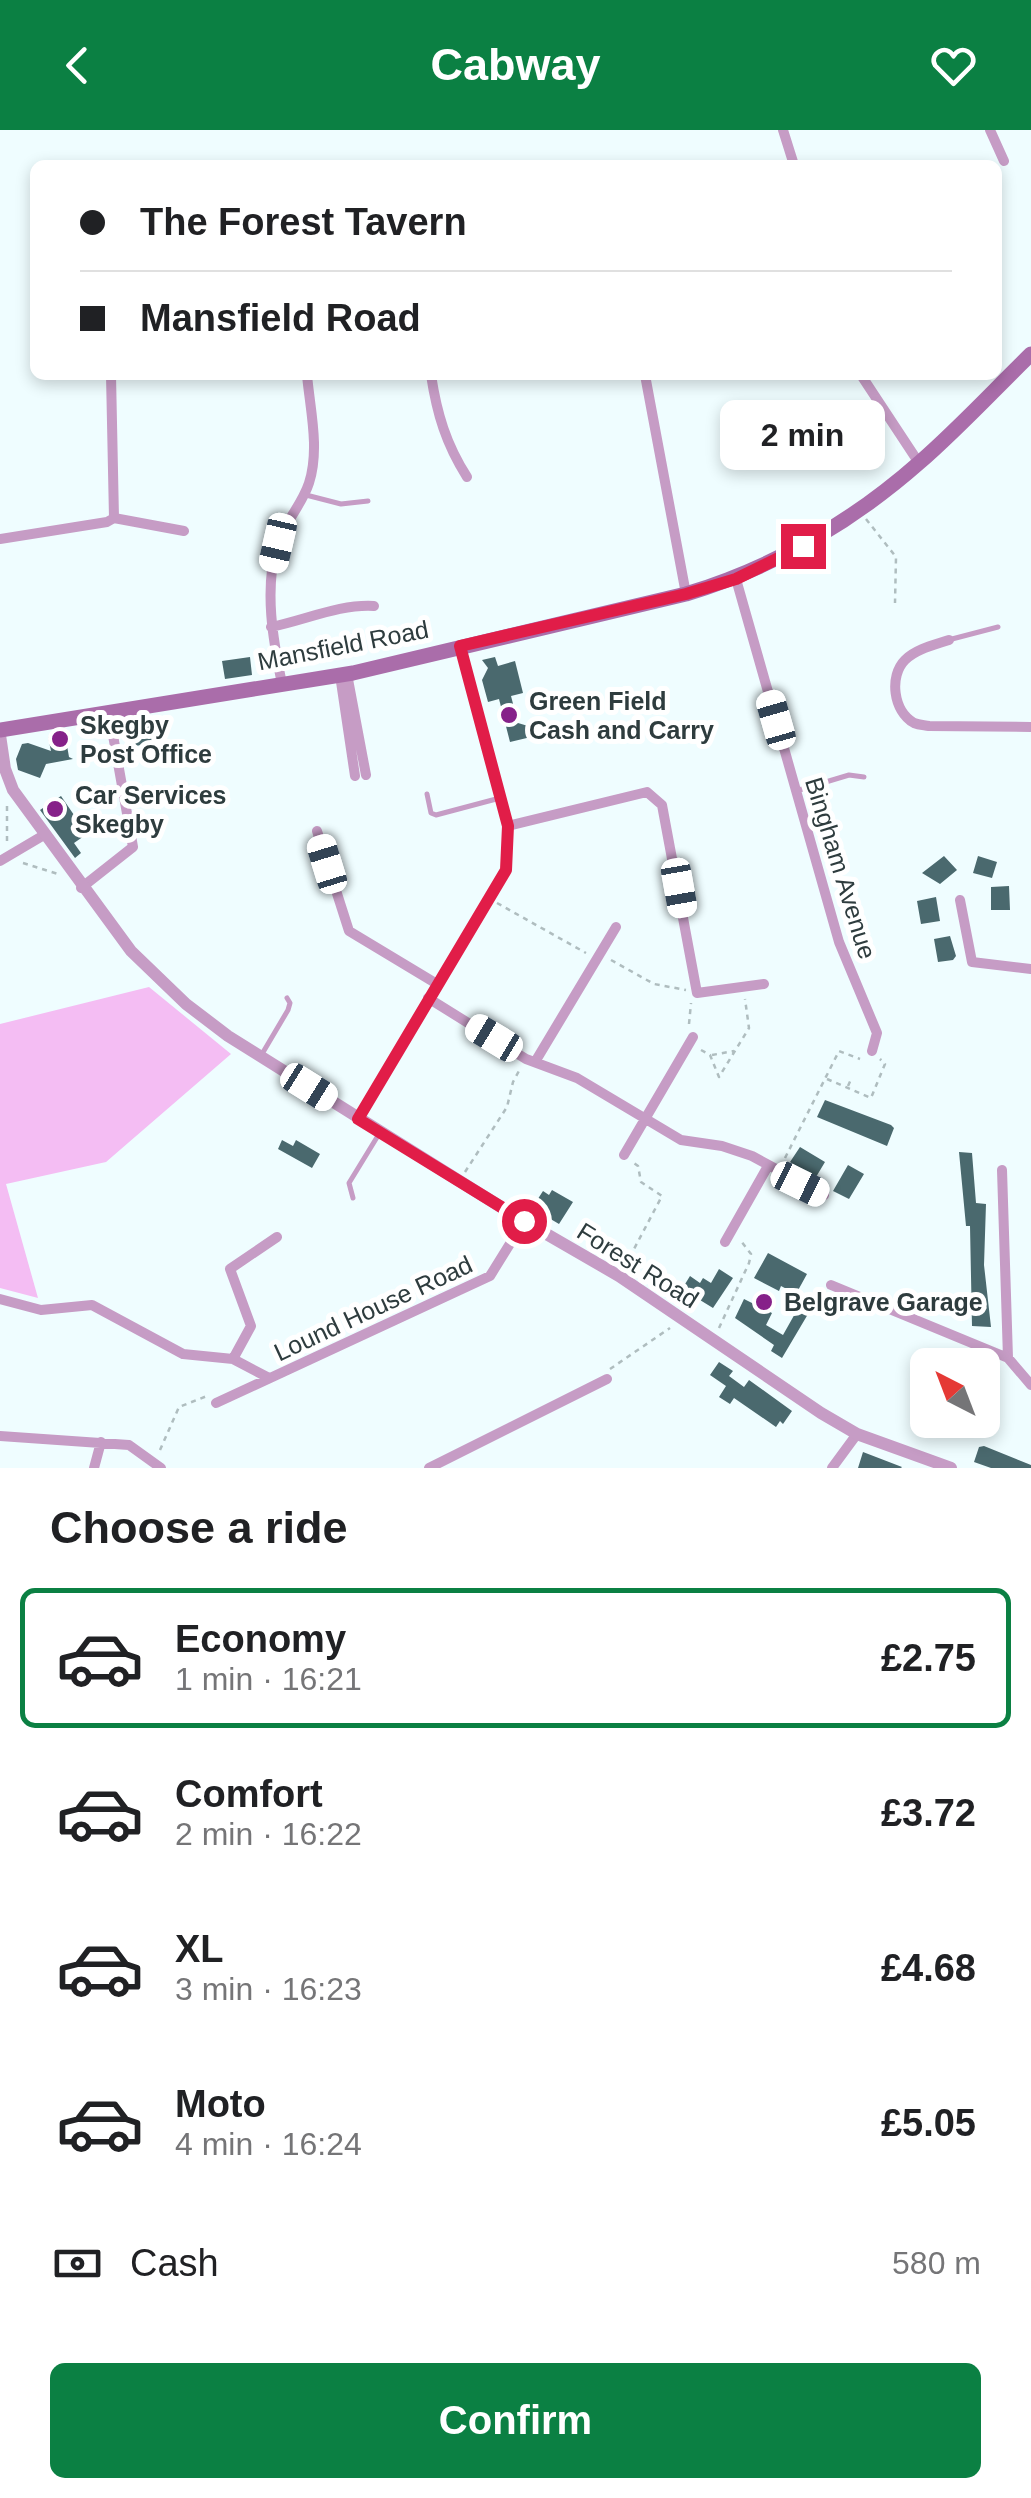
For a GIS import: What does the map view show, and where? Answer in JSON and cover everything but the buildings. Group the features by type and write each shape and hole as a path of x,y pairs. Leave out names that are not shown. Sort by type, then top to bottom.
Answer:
{"main road":[{"name":"Mansfield Road","path":"0,732 344,675 736,579 803,546 859,510 919,464 1031,354"}],"street":[{"path":"783,130 792,160"},
{"path":"990,130 1004,161"},
{"path":"111,380 114,518"},
{"path":"282,684 271,627 273,563 278,543 309,484 314,445 308,380"},
{"path":"432,380 436,413 448,447 467,478"},
{"path":"646,380 686,594"},
{"path":"864,380 919,464"},
{"path":"0,539 114,518 184,531"},
{"name":"Bingham Avenue","path":"736,579 838,942 877,1033 872,1051"},
{"path":"271,627 349,605 374,606"},
{"path":"949,640 912,655 900,667 896,686 901,710 914,723 930,726 1031,727"},
{"path":"358,1119 506,870 508,826 460,646"},
{"path":"344,675 360,776"},
{"path":"81,888 133,847 109,712"},
{"name":"Forest Road","path":"0,732 12,790 130,952 186,1004 306,1092 358,1119 619,1276 820,1413 858,1434 951,1468"},
{"path":"508,826 647,792 662,805 698,993 764,984"},
{"path":"317,831 348,932 437,984"},
{"path":"0,862 44,836"},
{"path":"960,900 972,962 1031,970"},
{"path":"530,1060 616,927"},
{"path":"428,998 530,1060 576,1078 681,1140 722,1146 824,1195"},
{"path":"624,1154 691,1040"},
{"path":"729,1238 772,1169"},
{"path":"1002,1170 1008,1358"},
{"name":"Lound House Road","path":"216,1403 490,1276 524,1221"},
{"path":"233,1359 252,1326 230,1269 277,1238"},
{"path":"831,1285 1008,1358 1031,1384"},
{"path":"0,1299 41,1310 92,1305 183,1354 233,1359 269,1378"},
{"path":"429,1468 608,1379"},
{"path":"832,1468 858,1434"},
{"path":"0,1436 129,1445 157,1465"},
{"path":"94,1468 101,1442"}],"lane":[{"path":"303,494 341,504 368,502"},
{"path":"949,640 998,626"},
{"path":"796,791 848,775 864,777"},
{"path":"428,794 431,813 436,815 500,798"},
{"path":"260,1057 288,1010 287,998"},
{"path":"353,1198 350,1184 380,1132"}],"path":[{"path":"859,510 896,557 895,603"},
{"path":"489,899 589,955 600,954 654,984 698,993 689,1005 687,1034 710,1055 719,1077 749,1028 743,987"},
{"path":"710,1055 735,1050"},
{"path":"772,1169 839,1050 860,1059"},
{"path":"826,1078 872,1098 885,1064 872,1051"},
{"path":"459,1181 507,1107 513,1082 530,1060"},
{"path":"848,1088 852,1076"},
{"path":"619,1276 662,1196 641,1182 638,1166 624,1154"},
{"path":"713,1339 750,1263 751,1254 729,1238"},
{"path":"608,1379 606,1372 683,1319"},
{"path":"157,1465 179,1407 207,1396 216,1403"}],"shaded area":[{"path":"149,987 231,1054 106,1162 6,1184 38,1298 0,1288 0,1024"}],"place":[{"name":"Green Field Cash and Carry","path":"509,715"},
{"name":"Skegby Post Office","path":"60,739"},
{"name":"Car Services Skegby","path":"55,809"},
{"name":"Belgrave Garage","path":"764,1302"}],"route":[{"path":"524,1221 358,1119 506,870 508,826 460,646 686,594 736,579 803,546"}]}
